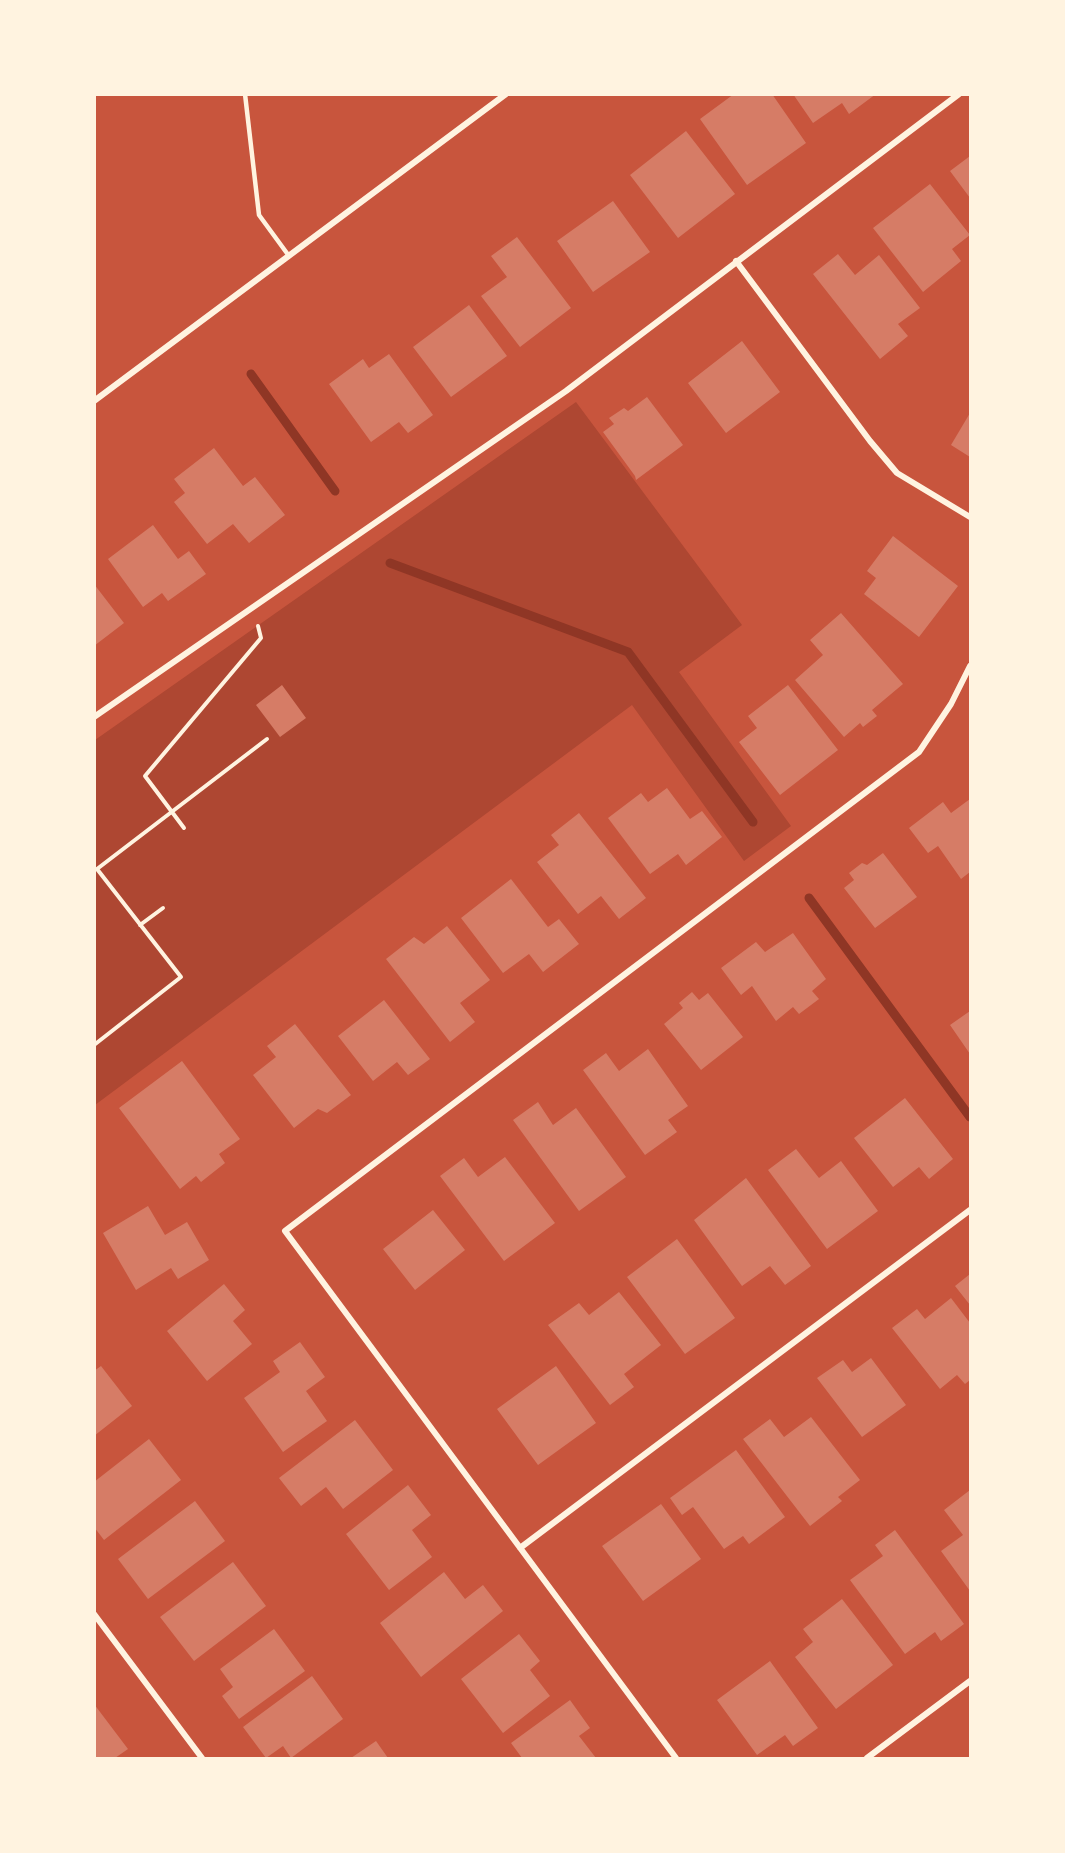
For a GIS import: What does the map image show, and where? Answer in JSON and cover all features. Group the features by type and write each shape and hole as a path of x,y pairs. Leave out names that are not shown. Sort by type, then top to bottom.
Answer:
{"street":[{"path":"94,401 506,94"},
{"path":"94,717 566,391 959,94"},
{"path":"736,261 870,441 897,473 970,517"},
{"path":"676,1758 285,1231 919,752 951,704 970,666"},
{"path":"520,1548 970,1210"},
{"path":"94,1614 202,1758"},
{"path":"867,1758 970,1682"}],"lane":[{"path":"245,94 259,215 289,256"}],"path":[{"path":"184,828 145,776 261,638 253,608"},
{"path":"94,1045 181,977 98,868 267,739"},
{"path":"141,925 163,908"}],"shaded area":[{"path":"576,402 742,625 679,672 791,826 744,861 632,705 95,1105 95,740"}],"building":[{"path":"734,94 772,94 806,143 747,185 700,119"},
{"path":"793,94 876,94 849,114 842,103 813,123"},
{"path":"686,131 735,194 678,238 630,175"},
{"path":"970,156 970,198 950,171"},
{"path":"930,184 970,235 952,249 961,261 923,292 873,228"},
{"path":"613,201 650,252 593,292 557,241"},
{"path":"517,237 571,308 520,347 481,296 507,277 491,256"},
{"path":"838,254 855,275 879,255 920,308 898,324 908,336 880,359 813,274"},
{"path":"469,305 507,356 451,397 413,347"},
{"path":"742,341 780,392 726,433 688,383"},
{"path":"389,354 433,415 408,433 399,422 371,442 329,384 363,359 369,368"},
{"path":"647,397 683,445 636,480 603,432 614,424 609,418 624,408 628,411"},
{"path":"970,413 970,457 951,445"},
{"path":"214,448 243,486 255,477 285,515 249,543 233,524 207,544 174,502 185,493 174,479"},
{"path":"153,525 178,559 189,551 206,574 168,601 162,593 143,607 108,559"},
{"path":"893,536 958,586 919,637 864,594 876,578 867,571"},
{"path":"94,584 124,623 94,646"},
{"path":"841,613 903,684 872,710 877,716 863,727 860,723 844,737 795,680 823,655 810,640"},
{"path":"282,685 306,718 280,737 256,705"},
{"path":"788,685 838,750 780,795 739,742 757,728 748,716"},
{"path":"667,788 690,819 702,811 722,837 686,865 678,854 650,874 608,818 641,793 648,802"},
{"path":"970,799 970,872 961,879 938,846 928,853 909,828 943,802 951,813"},
{"path":"579,813 646,898 619,919 601,896 578,914 537,862 559,845 551,835"},
{"path":"883,853 917,897 875,928 844,888 854,880 849,873 862,863 867,865"},
{"path":"511,879 548,927 559,919 579,944 543,972 529,954 503,973 461,918"},
{"path":"447,926 490,980 460,1003 475,1022 450,1042 386,959 414,937 424,944"},
{"path":"793,933 826,979 812,991 819,999 799,1014 793,1007 776,1021 752,986 741,995 721,968 756,942 765,952"},
{"path":"692,992 699,1000 708,993 743,1037 701,1070 664,1024 683,1008 679,1003"},
{"path":"384,1000 430,1059 408,1075 397,1062 373,1081 338,1036"},
{"path":"970,1011 970,1054 950,1025"},
{"path":"295,1024 351,1095 327,1113 318,1109 294,1128 253,1075 276,1057 267,1046"},
{"path":"648,1049 688,1106 668,1120 677,1132 645,1155 583,1070 606,1053 619,1071"},
{"path":"182,1061 240,1139 219,1154 225,1163 201,1182 196,1176 180,1189 119,1108"},
{"path":"905,1098 953,1159 929,1179 919,1167 893,1187 854,1138"},
{"path":"538,1102 553,1125 576,1108 626,1177 579,1211 513,1120"},
{"path":"796,1149 819,1178 841,1161 878,1211 827,1249 768,1170"},
{"path":"505,1157 555,1223 504,1261 440,1176 464,1158 478,1177"},
{"path":"746,1178 811,1266 785,1285 770,1266 742,1286 694,1220"},
{"path":"148,1206 165,1235 187,1222 209,1260 178,1279 171,1268 136,1290 103,1233"},
{"path":"433,1210 465,1250 415,1290 383,1249"},
{"path":"677,1239 735,1318 685,1354 627,1277"},
{"path":"970,1274 970,1305 955,1286"},
{"path":"224,1284 245,1310 233,1321 252,1344 207,1381 167,1331"},
{"path":"619,1292 661,1345 624,1374 634,1387 610,1405 548,1325 579,1303 589,1315"},
{"path":"951,1298 970,1323 970,1380 965,1384 957,1375 940,1389 892,1328 917,1309 925,1319"},
{"path":"300,1342 325,1377 306,1391 327,1421 283,1452 244,1398 280,1372 273,1361"},
{"path":"871,1358 906,1405 862,1437 817,1378 843,1360 852,1372"},
{"path":"101,1366 132,1406 94,1436 94,1371"},
{"path":"556,1366 596,1423 538,1465 497,1409"},
{"path":"811,1417 860,1480 838,1497 842,1501 810,1526 743,1439 770,1419 784,1437"},
{"path":"355,1420 393,1470 343,1509 326,1487 301,1506 279,1478"},
{"path":"149,1439 181,1480 104,1540 94,1527 94,1482"},
{"path":"736,1450 785,1517 749,1544 743,1536 724,1549 693,1507 682,1515 670,1498"},
{"path":"408,1485 431,1515 412,1530 432,1557 389,1590 346,1534"},
{"path":"970,1490 970,1591 941,1551 963,1535 944,1510"},
{"path":"195,1501 225,1541 148,1599 118,1559"},
{"path":"661,1504 701,1559 643,1601 602,1546"},
{"path":"895,1530 964,1624 941,1641 935,1632 905,1654 850,1580 883,1556 875,1545"},
{"path":"233,1562 266,1606 194,1661 160,1617"},
{"path":"444,1572 465,1599 483,1585 503,1611 421,1677 380,1623"},
{"path":"842,1599 893,1665 836,1709 795,1657 813,1642 803,1629"},
{"path":"274,1629 305,1671 239,1719 222,1696 233,1687 220,1669"},
{"path":"519,1634 540,1661 530,1670 550,1696 503,1733 461,1679"},
{"path":"770,1661 818,1728 793,1746 785,1735 757,1755 717,1700"},
{"path":"312,1676 343,1719 291,1758 283,1746 266,1758 243,1727"},
{"path":"570,1700 590,1728 579,1736 596,1758 522,1758 511,1743"},
{"path":"94,1704 128,1749 115,1758 94,1758"},
{"path":"376,1741 388,1758 351,1758"}],"waterway":[{"path":"251,374 335,491"},
{"path":"390,563 628,652 753,822"},
{"path":"809,898 970,1117"}]}
